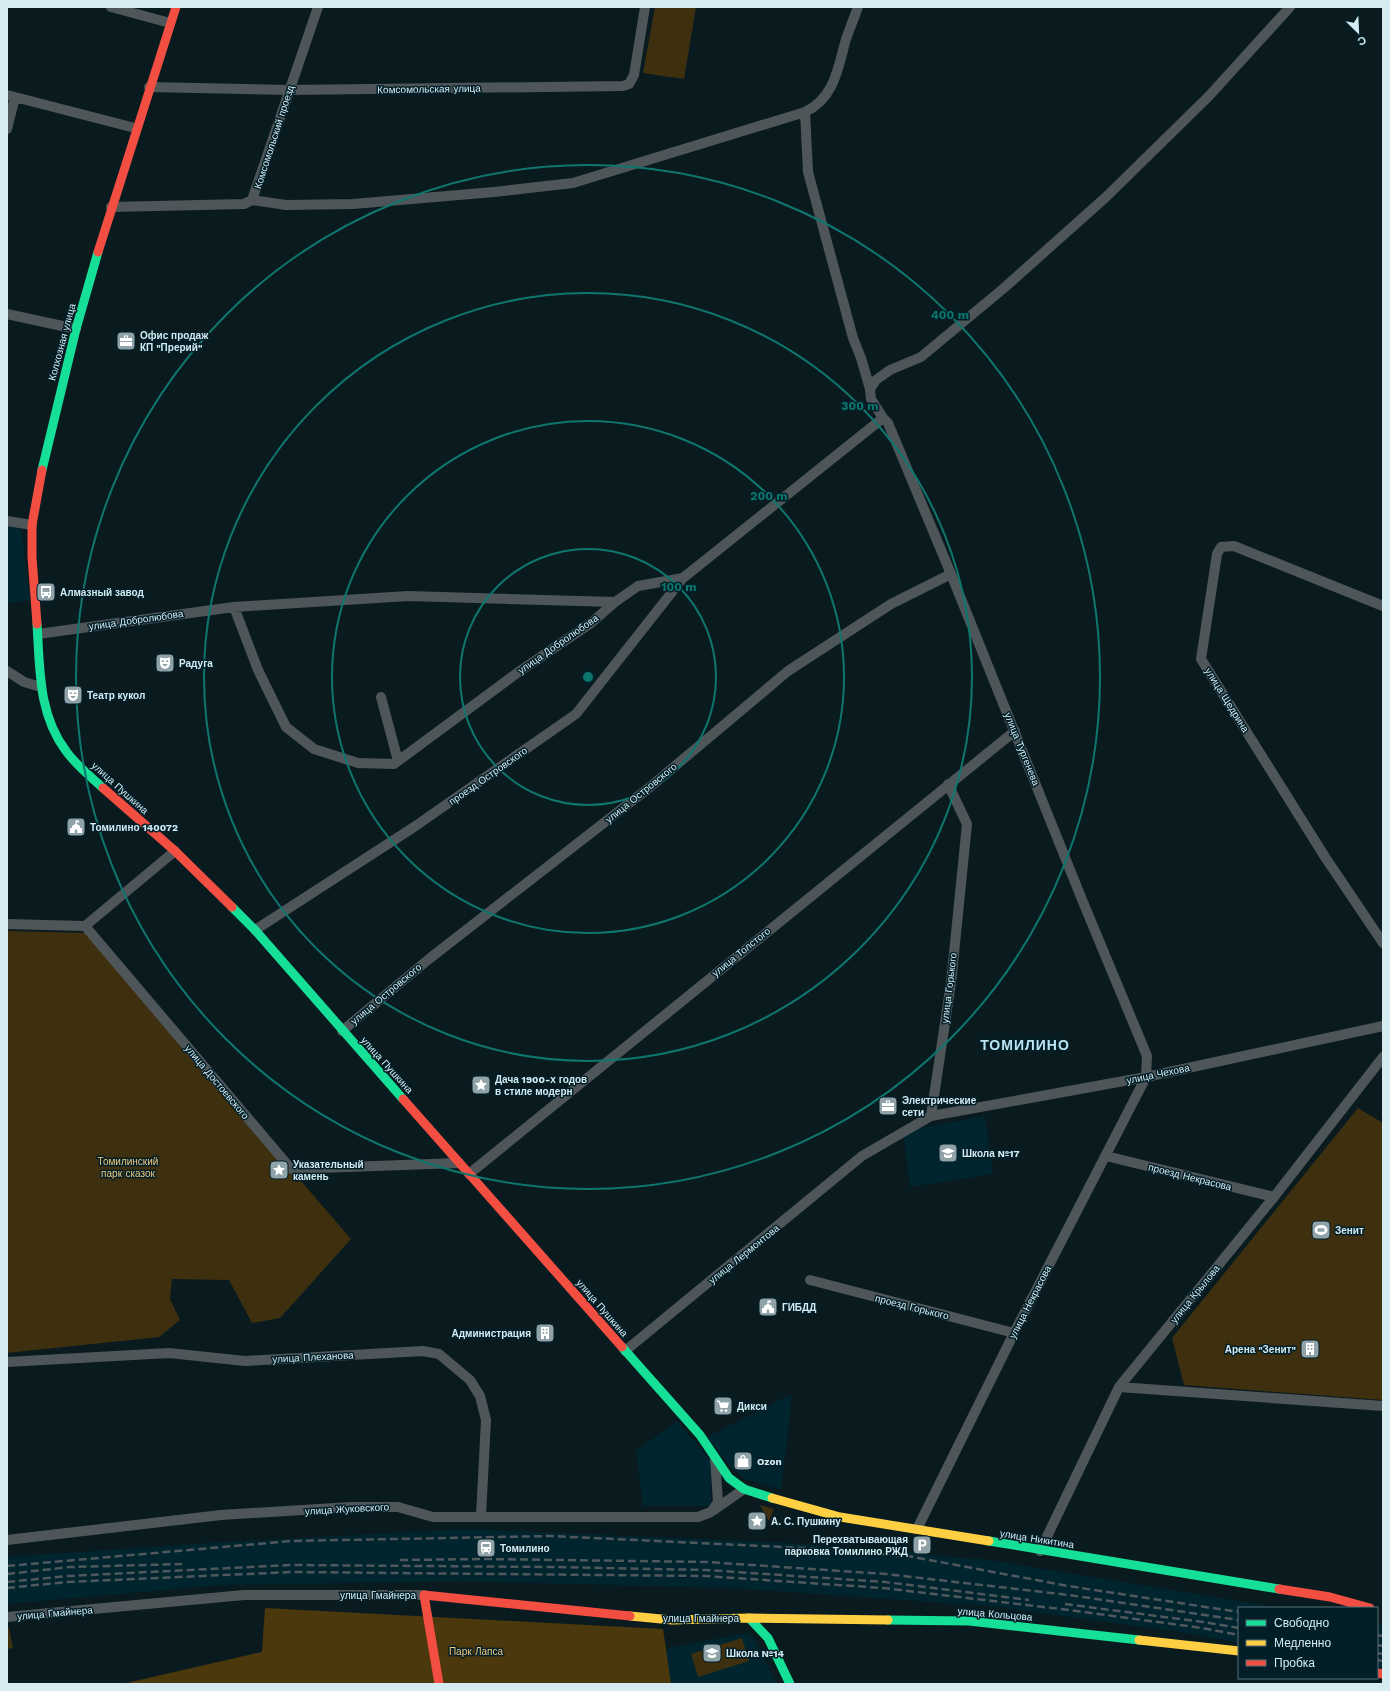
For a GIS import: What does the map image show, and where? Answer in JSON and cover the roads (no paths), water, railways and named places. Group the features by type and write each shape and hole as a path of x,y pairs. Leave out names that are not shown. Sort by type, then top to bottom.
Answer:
{"main road":[{"name":"Колхозная улица","path":"42,690 32,557 32,525 51,429 76,329 111,207 176,7"},
{"name":"улица Пушкина","path":"42,690 49,722 64,750 110,795 175,851 208,882 255,930 342,1031 696,1430 715,1458"},
{"name":"улица Никитина","path":"715,1458 729,1478 744,1489 840,1517 1040,1551 1161,1568 1330,1597 1366,1607"},
{"name":"улица Гмайнера","path":"424,1596 672,1620 749,1618"},
{"path":"424,1596 439,1684"},
{"path":"749,1618 768,1638 790,1684"},
{"name":"улица Кольцова","path":"749,1618 969,1621 1238,1651"}],"street":[{"path":"111,7 170,23"},
{"name":"Комсомольский проезд","path":"111,207 244,204 252,200 318,7"},
{"name":"Комсомольская улица","path":"149,87 289,90 623,86 629,84 634,75 645,7"},
{"path":"252,200 286,205 353,204 494,192 573,183 805,112 817,106 835,81 846,39 858,7"},
{"path":"870,389 876,380 890,370 920,357 1004,288 1106,197 1209,96 1290,7"},
{"path":"7,129 11,96 136,128"},
{"name":"улица Тургенева","path":"805,112 808,172 853,338 870,389 870,399 886,420 951,574 1147,1056 1146,1077"},
{"path":"7,314 76,329"},
{"path":"615,602 638,586 682,578 886,420"},
{"path":"7,521 32,525"},
{"name":"улица Щедрина","path":"1383,606 1234,546 1221,547 1217,554 1201,659 1325,857 1383,943"},
{"name":"улица Островского","path":"342,1031 429,959 650,787 788,671 891,604 951,574"},
{"name":"проезд Островского","path":"255,930 414,827 576,714 682,578"},
{"name":"улица Добролюбова","path":"38,634 234,607 408,596 615,602"},
{"name":"улица Добролюбова","path":"234,607 258,670 286,727 314,749 358,763 394,764 517,673 591,623 615,602"},
{"path":"7,671 24,682 42,690"},
{"path":"381,697 398,761"},
{"name":"улица Толстого","path":"469,1174 1014,731"},
{"name":"улица Горького","path":"931,1116 951,983 967,824 948,784"},
{"path":"7,924 85,926 175,851"},
{"name":"улица Достоевского","path":"85,926 291,1169 459,1163"},
{"name":"улица Чехова","path":"931,1116 1146,1077 1383,1026"},
{"name":"улица Крылова","path":"1040,1551 1119,1387 1274,1197 1383,1057"},
{"name":"улица Некрасова","path":"917,1529 1014,1333 1146,1077"},
{"name":"улица Лермонтова","path":"625,1351 862,1156 931,1116"},
{"name":"проезд Некрасова","path":"1106,1156 1274,1197"},
{"name":"проезд Горького","path":"810,1280 1014,1333"},
{"name":"улица Плеханова","path":"7,1362 169,1354 245,1361 423,1351 439,1354 470,1380 480,1396 486,1420 481,1516"},
{"path":"1119,1387 1383,1406"},
{"path":"711,1512 718,1502 715,1458"},
{"name":"улица Жуковского","path":"7,1540 221,1515 351,1507 398,1507 433,1517 698,1517 711,1512 744,1489"},
{"name":"улица Гмайнера","path":"7,1617 244,1595 424,1596"}],"railway":[{"path":"7,1566 291,1541 551,1536 804,1548 908,1556 1068,1586 1238,1612"},
{"path":"400,1560 486,1559 707,1562 886,1574 1069,1595 1238,1620"},
{"path":"7,1574 70,1567 182,1564"},
{"path":"7,1582 68,1576 291,1565 554,1567 706,1570 885,1582 1029,1600"},
{"path":"7,1588 67,1582 292,1572 705,1576 883,1588 1069,1610 1202,1628 1238,1635"},
{"path":"1065,1604 1238,1628"},
{"path":"1378,1635 1383,1636"},
{"path":"1378,1645 1383,1646"},
{"path":"1378,1653 1383,1654"},
{"path":"1378,1660 1383,1661"}],"place":[{"name":"Офис продаж КП \"Прерий\"","path":"126,341"},
{"name":"Алмазный завод","path":"46,592"},
{"name":"Радуга","path":"165,663"},
{"name":"Театр кукол","path":"73,695"},
{"name":"Томилино 140072","path":"76,827"},
{"name":"Дача 1900-х годов в стиле модерн","path":"481,1085"},
{"name":"Электрические сети","path":"888,1106"},
{"name":"Школа №17","path":"948,1153"},
{"name":"Указательный камень","path":"279,1170"},
{"name":"Зенит","path":"1321,1230"},
{"name":"ГИБДД","path":"768,1307"},
{"name":"Администрация","path":"545,1333"},
{"name":"Арена \"Зенит\"","path":"1310,1349"},
{"name":"Дикси","path":"723,1406"},
{"name":"Ozon","path":"743,1461"},
{"name":"А. С. Пушкину","path":"757,1521"},
{"name":"Перехватывающая парковка Томилино РЖД","path":"922,1545"},
{"name":"Томилино","path":"486,1548"},
{"name":"Школа №14","path":"712,1653"}],"district":[{"name":"ТОМИЛИНО","path":"1025,1045"}],"park label":[{"name":"Томилинский парк сказок","path":"128,1166"},
{"name":"Парк Лапса","path":"476,1651"}]}
